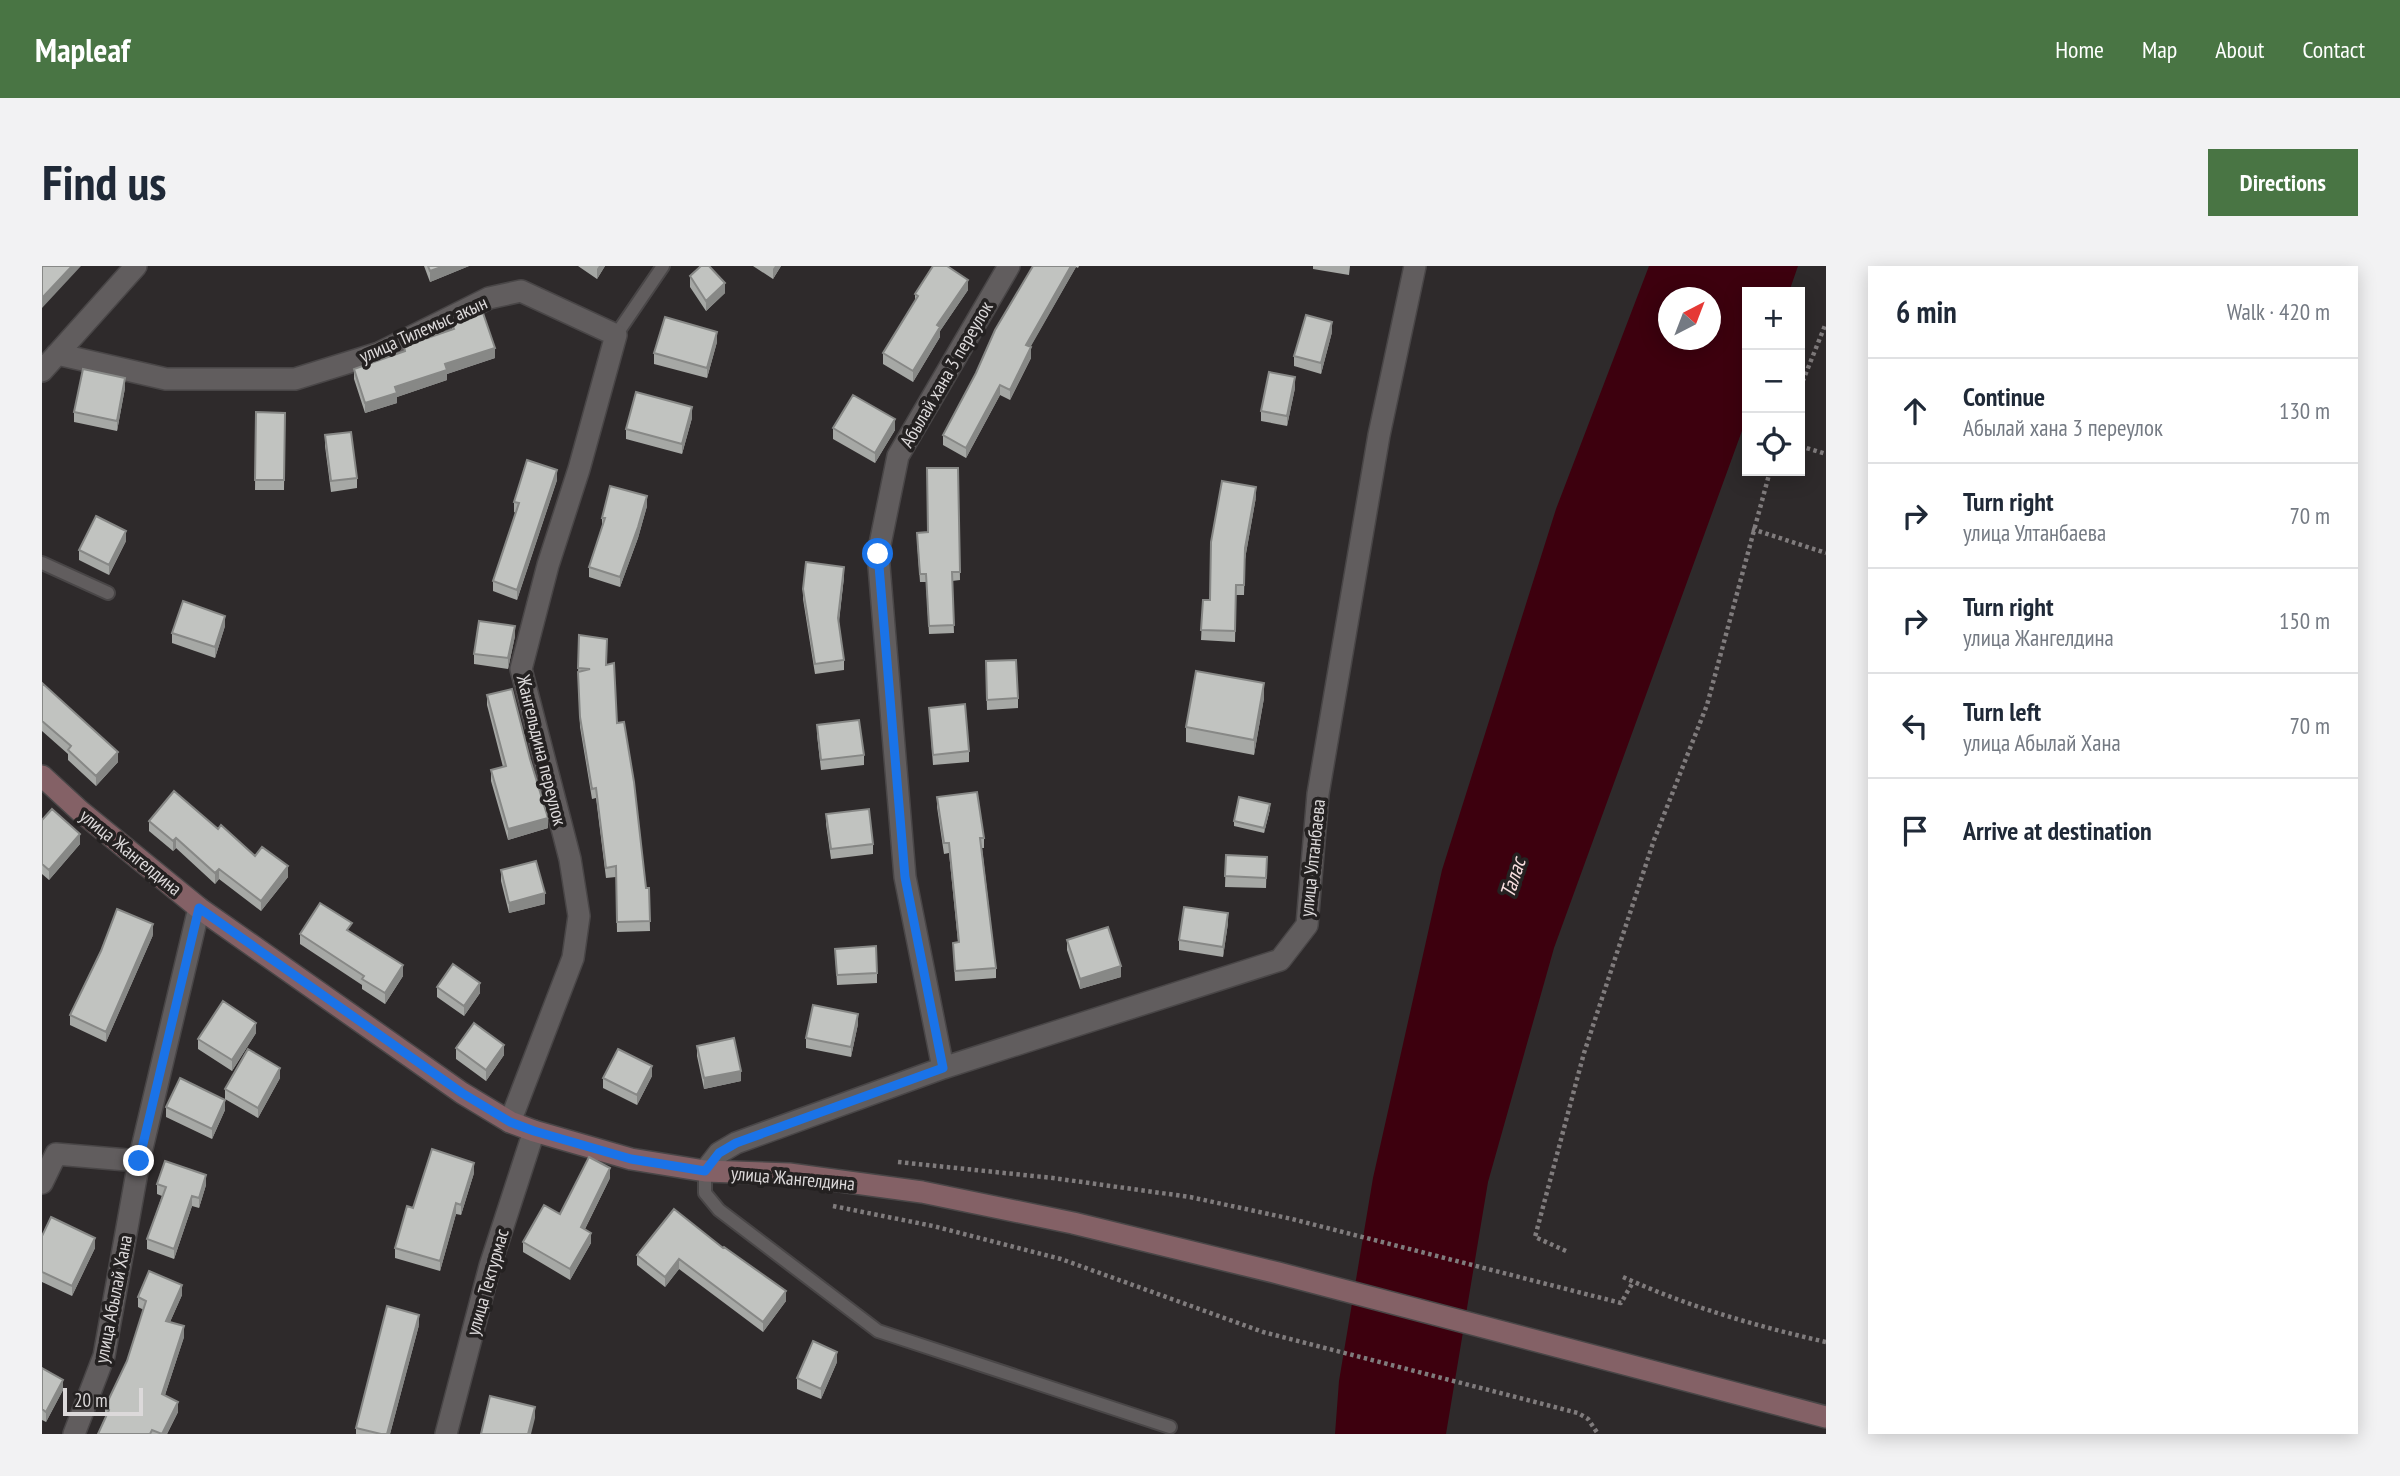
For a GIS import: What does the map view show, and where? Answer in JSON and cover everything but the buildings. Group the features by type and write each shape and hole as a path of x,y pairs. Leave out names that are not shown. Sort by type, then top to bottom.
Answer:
{"street":[{"path":"42,371 136,266"},
{"name":"Абылай хана 3 переулок","path":"943,1068 905,877 878,554 898,456 1009,266"},
{"name":"улица Ултанбаева","path":"705,1171 719,1153 736,1143 943,1068 1280,960 1307,925 1318,794 1379,435 1415,266"},
{"name":"улица Тилемыс акын","path":"57,354 166,379 295,379 379,352 489,298 521,291 616,335"},
{"name":"Жангельдина переулок","path":"510,1122 573,958 579,916 570,859 521,669 548,565 579,469 616,335"},
{"name":"улица Жангелдина","path":"42,776 80,811 199,908 462,1093 510,1122 534,1131 631,1159 705,1171 789,1174 922,1192 1073,1223 1278,1273 1826,1417"},
{"name":"улица Абылай Хана","path":"74,1434 104,1356 139,1161 199,908"},
{"name":"улица Тектурмас","path":"446,1434 490,1266 534,1131"},
{"path":"42,1183 49,1153 139,1161"}],"lane":[{"name":"Жангельдина переулок","path":"616,335 663,266"},
{"path":"42,563 108,593"},
{"path":"705,1171 705,1193 719,1210 878,1331 1170,1427"}],"path":[{"path":"1805,376 1826,323"},
{"path":"1805,448 1826,454"},
{"path":"1566,1251 1535,1237 1584,1052 1654,840 1707,705 1752,529 1768,476"},
{"path":"1752,529 1826,553"},
{"path":"891,1161 1053,1178 1190,1197 1292,1219 1621,1303 1633,1282"},
{"path":"826,1205 933,1226 1061,1259 1264,1332 1578,1413 1588,1419 1598,1434"},
{"path":"1623,1277 1701,1309 1762,1328 1826,1342"}],"water":[{"name":"Талас","path":"1649,266 1798,266 1791,287 1742,287 1742,431 1554,948 1488,1182 1446,1434 1335,1434 1339,1381 1373,1178 1442,870 1556,509"}],"route":[{"path":"139,1161 199,908 462,1093 510,1122 631,1159 705,1171 719,1153 736,1143 943,1068 905,877 878,554"}]}
